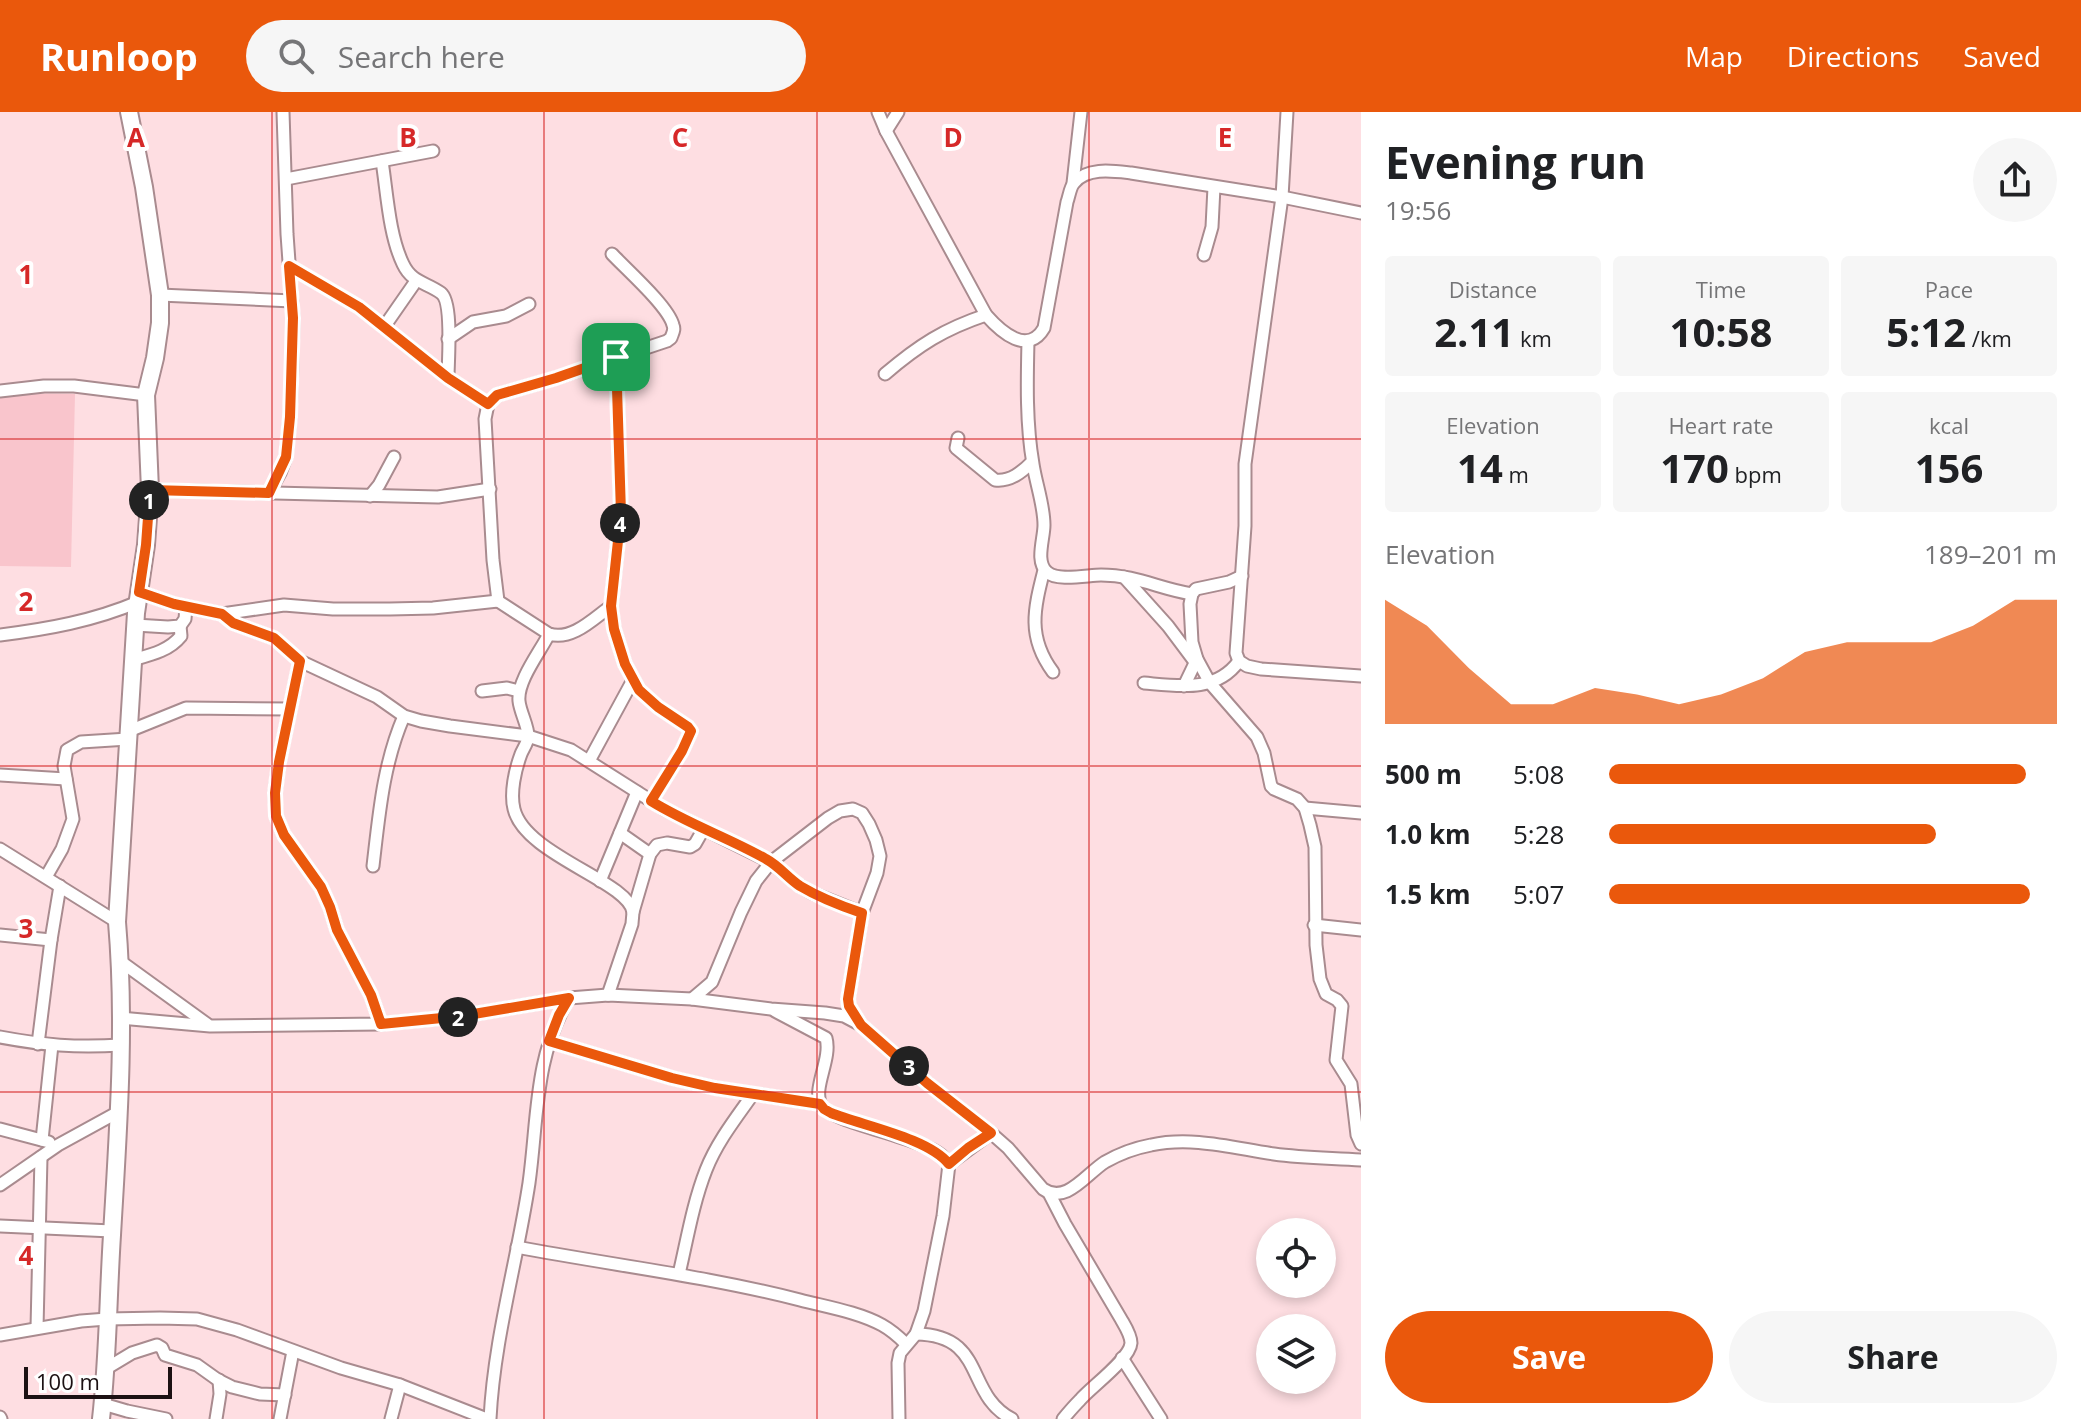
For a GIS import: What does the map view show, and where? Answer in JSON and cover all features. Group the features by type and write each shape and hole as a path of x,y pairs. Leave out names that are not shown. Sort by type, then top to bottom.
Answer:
{"street":[{"path":"129,112 160,295 160,323 146,395 150,490 132,660 117,922 120,1111 102,1412 127,1411 165,1419"},
{"path":"269,493 286,457 292,378 292,301 283,112"},
{"path":"878,112 986,315 1001,332 1028,341 1039,336 1044,328 1073,183 1081,112"},
{"path":"886,131 898,112"},
{"path":"1287,112 1282,197 1245,464 1236,653 1239,661 1261,669 1361,676"},
{"path":"286,179 433,151"},
{"path":"382,161 398,250 404,267 416,281 442,294 446,300 448,378"},
{"path":"1073,183 1090,173 1107,170 1282,197 1361,213"},
{"path":"1204,255 1212,227 1214,187"},
{"path":"498,601 485,419 488,404 497,395 667,341 674,332 657,299 612,254"},
{"path":"289,266 359,307 448,378 488,404"},
{"path":"384,327 416,281"},
{"path":"160,295 292,301"},
{"path":"448,339 473,322 506,316 529,304"},
{"path":"885,374 908,354 947,329 986,315"},
{"path":"1028,341 1027,398 1032,462 1044,524 1041,560 1044,570 1034,632 1038,647 1053,672"},
{"path":"616,357 621,513 611,606 614,629 625,664 639,690 691,731 651,801"},
{"path":"0,391 74,386 146,395"},
{"path":"958,438 956,448 995,480 1006,480 1032,462"},
{"path":"370,496 394,457"},
{"path":"150,490 438,497 490,489"},
{"path":"1044,570 1052,576 1124,577 1192,594"},
{"path":"1184,686 1196,661 1192,642 1192,594 1196,589 1242,576"},
{"path":"1124,577 1168,626 1210,683 1257,737 1271,786 1297,799 1305,808 1315,847 1314,925 1320,979 1326,994 1342,1006 1336,1060 1351,1084 1357,1135 1361,1144"},
{"path":"0,635 81,622 119,610 138,597 222,614 284,605 390,609 498,601 558,637 583,626 611,606"},
{"path":"132,660 175,643 181,636 180,626 185,619 186,607"},
{"path":"222,614 233,623 274,638 300,661 377,697 404,716 436,724 528,736 571,750 651,801 771,862 812,893 862,913"},
{"path":"135,625 180,626"},
{"path":"549,634 519,691 528,736 515,781 513,805 518,822 560,857 622,896 633,912"},
{"path":"300,661 279,762 276,816 284,835 321,887 337,930 371,995 381,1024"},
{"path":"1144,683 1184,686 1210,683 1224,677 1239,661"},
{"path":"589,761 633,680"},
{"path":"482,691 507,688 519,691"},
{"path":"46,877 62,849 73,819 64,766 67,750 81,742 128,735 186,708 290,709"},
{"path":"373,866 385,772 404,716"},
{"path":"0,775 66,779"},
{"path":"600,881 637,792"},
{"path":"1305,808 1361,813"},
{"path":"692,999 712,982 756,881 771,862 828,818 840,811 853,809 862,813 873,832 880,856 862,913 848,999 861,1025"},
{"path":"608,995 632,924 650,854 661,843 690,847 703,830"},
{"path":"620,833 650,854"},
{"path":"0,849 117,922"},
{"path":"38,1044 60,886"},
{"path":"1314,925 1361,930"},
{"path":"0,935 51,940"},
{"path":"120,961 210,1026"},
{"path":"120,1018 210,1026 381,1024 608,995 692,999 825,1013 844,1016 861,1025 1008,1148 1049,1193 1057,1195 1067,1192 1104,1163 1126,1152 1178,1140 1292,1156 1361,1160"},
{"path":"0,1335 107,1319 197,1319 400,1385 488,1419 529,1181 543,1063 559,1015 569,998"},
{"path":"771,1009 826,1038 828,1048 818,1095 824,1109 925,1146 942,1155 949,1164"},
{"path":"0,1037 81,1048 121,1045"},
{"path":"549,1041 715,1088 820,1104"},
{"path":"42,1140 52,1045"},
{"path":"679,1274 706,1169 726,1132 753,1094"},
{"path":"0,1185 58,1145 120,1111"},
{"path":"0,1129 58,1145"},
{"path":"899,1419 898,1363 900,1353 916,1334 924,1311 943,1216 949,1164 991,1133"},
{"path":"37,1328 41,1157"},
{"path":"1049,1193 1130,1335 1131,1343 1122,1358 1063,1419"},
{"path":"0,1226 112,1231"},
{"path":"517,1247 679,1274 779,1295 861,1317 881,1325 906,1344"},
{"path":"916,1334 944,1338 958,1346 969,1358 990,1400 1010,1419"},
{"path":"107,1368 132,1353 157,1345 165,1355 197,1365 219,1380 247,1391 285,1395"},
{"path":"280,1419 293,1351"},
{"path":"1122,1358 1161,1419"},
{"path":"216,1419 219,1380"},
{"path":"391,1419 400,1385"}],"shaded area":[{"path":"0,393 75,394 71,567 0,566"}],"route":[{"path":"289,266 359,307 448,378 488,404 497,395 616,357 621,513 611,606 614,629 625,664 639,690 691,731 651,801 771,862 812,893 862,913 848,999 853,1014 861,1025 927,1083 991,1133 949,1164 942,1155 925,1146 852,1122 831,1113 820,1104 715,1088 549,1041 569,998 462,1016 381,1024 371,995 337,930 321,887 284,835 276,816 279,762 300,661 274,638 233,623 222,614 174,604 139,592 150,490 269,493 280,473 286,457 290,417 293,318 289,266"}]}
